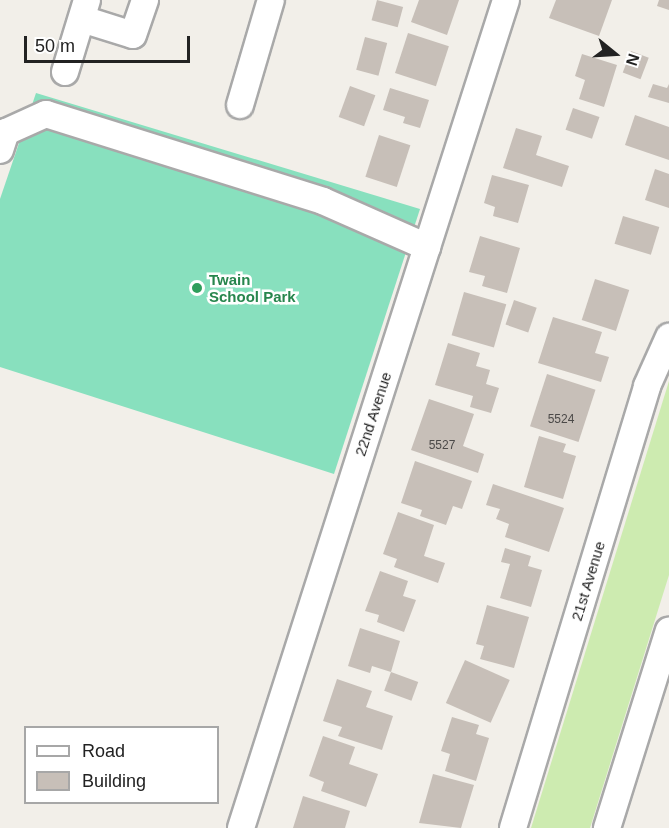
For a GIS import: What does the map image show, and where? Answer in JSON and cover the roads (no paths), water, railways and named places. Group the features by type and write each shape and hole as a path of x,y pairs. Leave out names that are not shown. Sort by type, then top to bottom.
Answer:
{"street":[{"path":"65,72 84,9 134,35 145,0"},
{"path":"240,105 271,0"},
{"name":"22nd Avenue","path":"241,828 506,0"},
{"path":"0,150 6,132 46,114 323,201 427,247"},
{"name":"21st Avenue","path":"513,828 647,386 669,337"},
{"path":"607,828 669,630"}],"place":[{"name":"Twain School Park","path":"197,288"}]}
